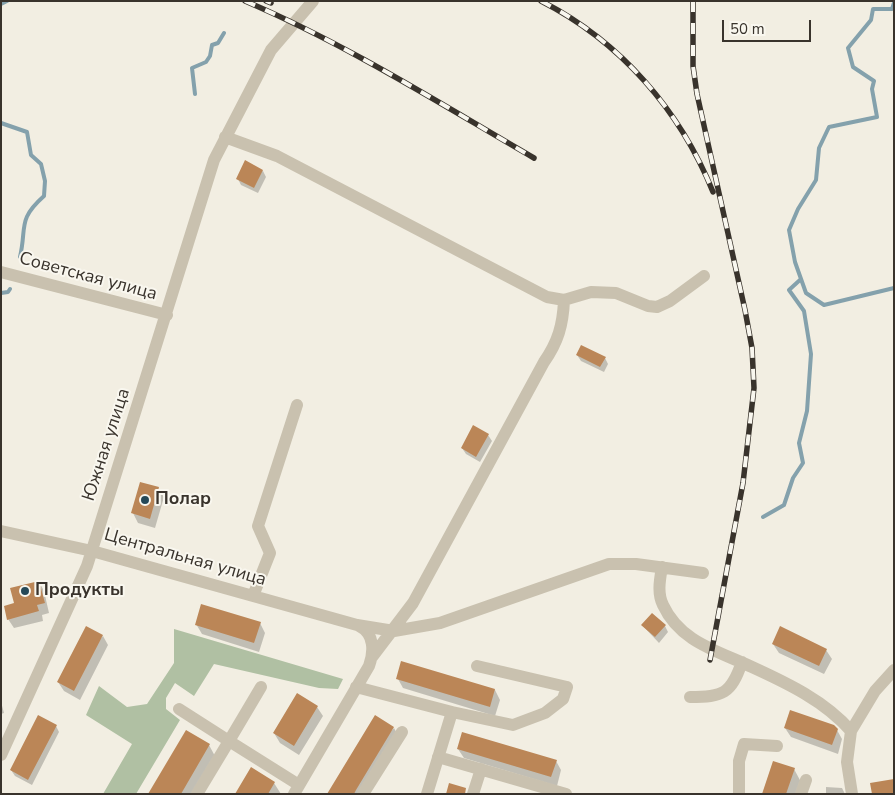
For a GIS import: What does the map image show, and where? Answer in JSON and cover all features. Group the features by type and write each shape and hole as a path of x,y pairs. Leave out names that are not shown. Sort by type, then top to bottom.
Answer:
{"street":[{"name":"Южная улица","path":"1,755 5,736 92,551 207,182 225,137 271,50 313,1"},
{"path":"225,137 277,156 536,293 564,300 590,292 616,293 648,306 657,306 670,301 704,276"},
{"name":"Советская улица","path":"1,272 167,315"},
{"path":"179,709 229,741 296,789 372,657 394,631 413,603 544,362 557,343 560,334 564,300"},
{"path":"253,596 270,552 258,526 297,404"},
{"name":"Центральная улица","path":"1,531 92,551 357,625 394,631 440,623 609,564 625,563 704,573"},
{"path":"662,567 660,598 674,622 695,641 712,651 742,662 816,700 839,717 851,731"},
{"path":"357,625 366,629 370,636 372,657"},
{"path":"690,697 708,697 724,693 733,684 742,662"},
{"path":"356,687 452,712 513,725 545,713 563,699 567,687 477,666"},
{"path":"852,794 847,762 851,731 874,691 894,670"},
{"path":"197,794 262,687"},
{"path":"427,794 452,712"},
{"path":"363,794 402,732"},
{"path":"739,794 739,762 744,744 777,746"},
{"path":"438,757 566,794"},
{"path":"473,794 481,769"},
{"path":"801,794 806,780"}],"green space":[{"path":"174,629 343,679 338,689 319,688 214,664 194,696 175,683 166,698 166,709 180,720 136,794 103,794 132,744 86,715 99,686 127,707 147,704 174,663"}],"building":[{"path":"245,160 263,170 254,188 236,179"},
{"path":"581,345 606,357 600,367 576,355"},
{"path":"473,425 489,434 476,457 461,448"},
{"name":"Полар","path":"140,482 159,487 150,519 131,513"},
{"path":"39,581 45,603 37,605 39,611 7,620 4,606 14,603 10,588"},
{"path":"201,604 261,622 254,643 195,625"},
{"path":"652,613 666,625 655,637 641,625"},
{"path":"86,626 103,635 74,691 57,682"},
{"path":"780,626 827,649 819,666 772,644"},
{"path":"401,661 495,689 490,707 396,679"},
{"path":"297,693 318,706 294,746 273,733"},
{"path":"790,710 834,725 838,729 832,745 784,728"},
{"path":"38,715 57,725 28,780 10,770"},
{"path":"375,715 394,727 354,794 327,794"},
{"path":"186,730 210,744 181,794 148,794"},
{"path":"462,732 557,760 551,777 457,749"},
{"path":"773,761 795,768 786,794 762,794"},
{"path":"251,767 275,782 268,794 235,794"},
{"path":"894,779 894,794 872,794 870,783"},
{"path":"449,783 466,788 465,794 446,794"}],"waterway":[{"path":"1,4 7,1"},
{"path":"894,3 892,9 873,9 871,20 848,48 853,67 874,81 872,89 877,117 829,127 819,148 816,180 798,209 789,230 795,262 806,293 824,305 894,288"},
{"path":"195,94 192,68 206,62 210,56 212,45 218,43 224,33"},
{"path":"1,123 27,132 31,155 41,164 45,181 44,196 30,211 24,224 20,257"},
{"path":"763,517 784,505 793,478 803,463 799,443 807,411 811,354 804,311 789,290 801,279"},
{"path":"1,293 8,292 10,289"}],"railway":[{"path":"245,1 356,55 534,158"},
{"path":"266,1 271,3"},
{"path":"541,1 570,17 597,36 644,81 665,106 683,133 713,192"},
{"path":"693,1 693,66 697,94 745,310 752,348 754,388 743,483 710,660"}],"place":[{"name":"Полар","path":"145,500"},
{"name":"Продукты","path":"25,591"}]}
